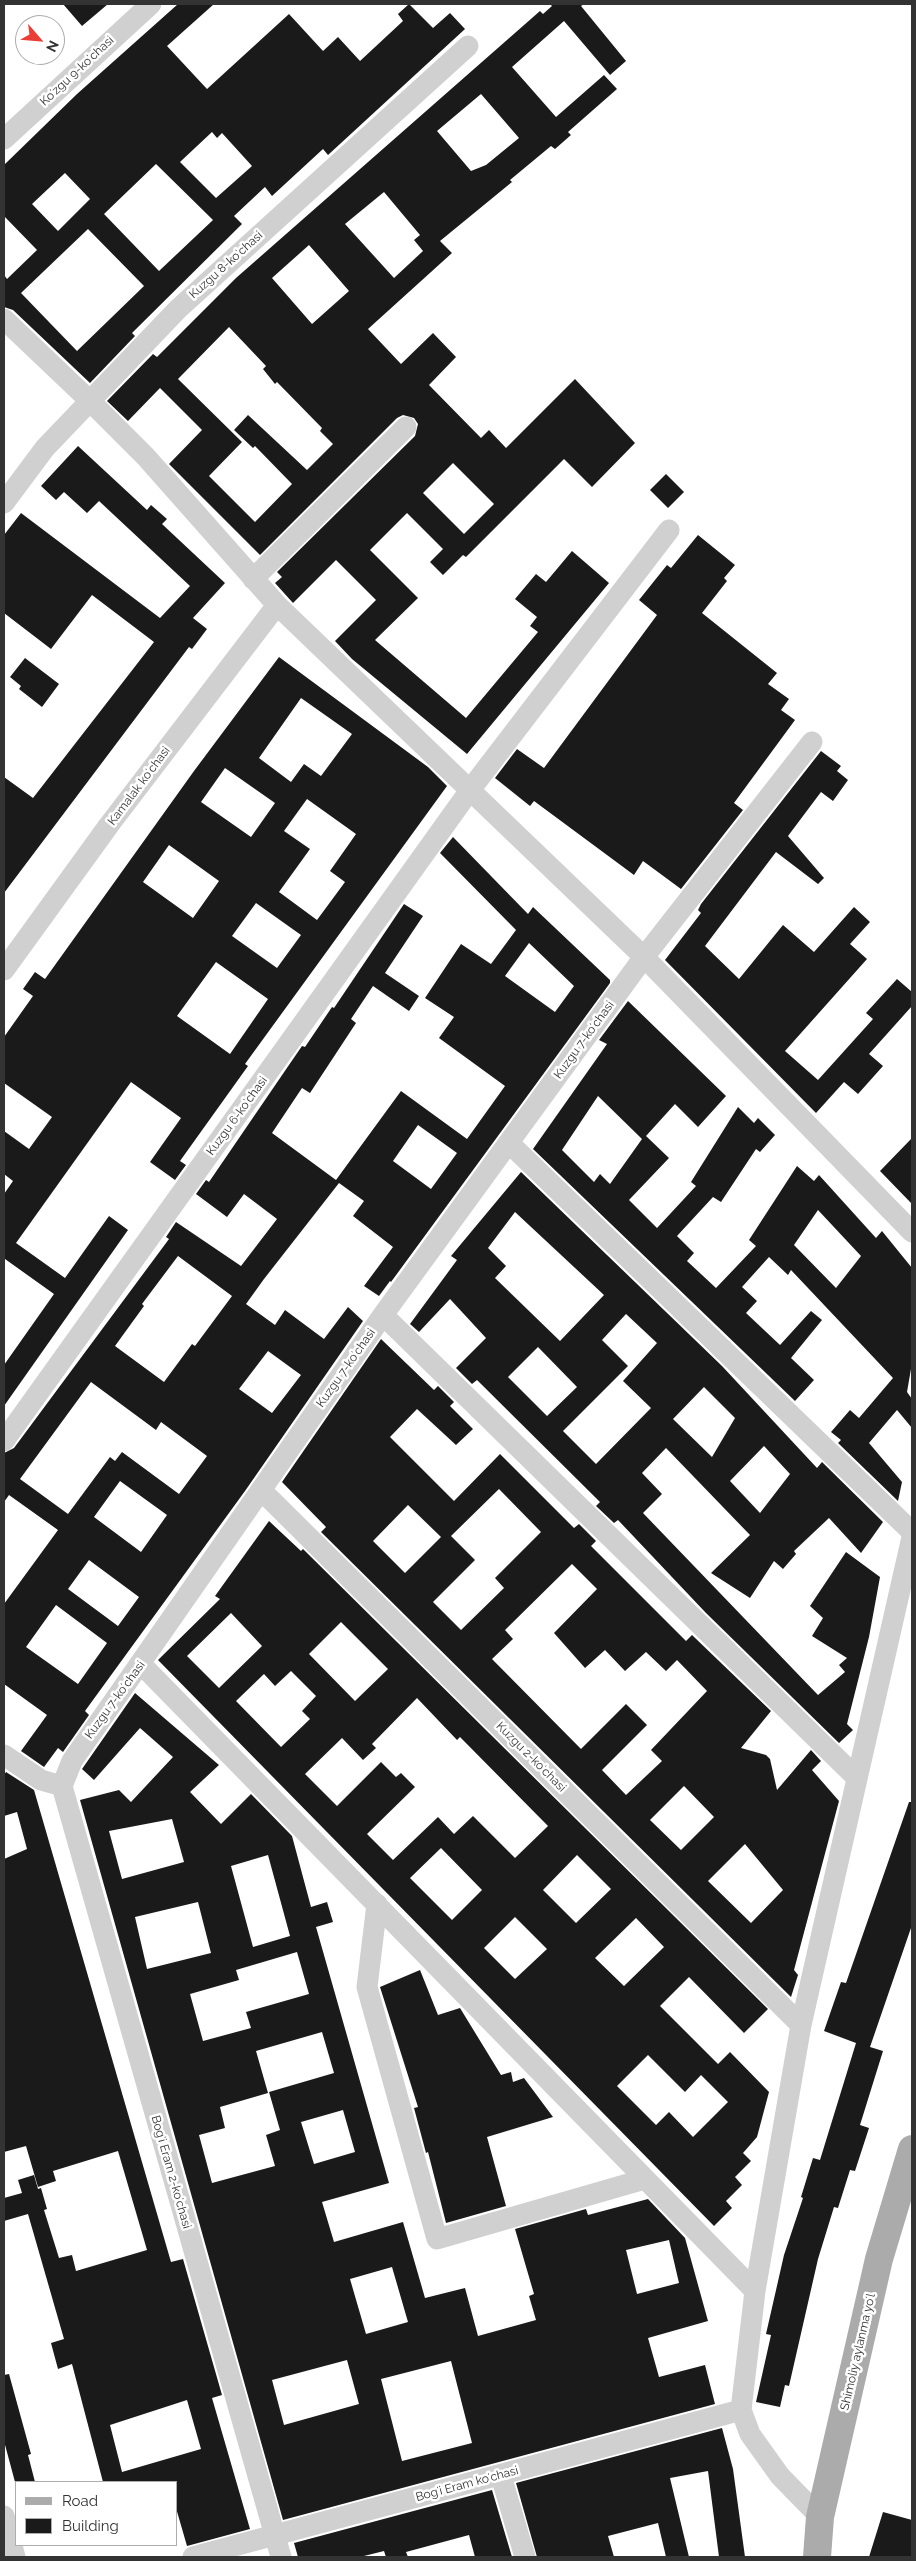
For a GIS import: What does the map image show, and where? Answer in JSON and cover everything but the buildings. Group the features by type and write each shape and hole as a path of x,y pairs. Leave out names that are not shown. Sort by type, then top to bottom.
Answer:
{"main road":[{"name":"Shimoliy aylanma yoʻl","path":"817,2557 820,2517 879,2259 912,2150"}],"street":[{"name":"Koʻzgu 9-koʻchasi","path":"4,139 151,4"},
{"name":"Kuzgu 8-koʻchasi","path":"4,503 45,448 178,309 468,46"},
{"path":"4,319 146,457 278,605 644,957 912,1232"},
{"path":"253,579 406,427"},
{"name":"Kuzgu 6-koʻchasi","path":"4,1441 470,790 669,530"},
{"name":"Kamalak koʻchasi","path":"4,970 109,825 278,605"},
{"name":"Kuzgu 7-koʻchasi","path":"62,1786 72,1761 383,1315 644,957 812,742"},
{"path":"509,1143 912,1532"},
{"path":"383,1315 857,1778"},
{"name":"Kuzgu 2-koʻchasi","path":"261,1490 801,2025"},
{"path":"820,2517 780,2476 750,2434 741,2410 755,2291 801,2025 912,1537"},
{"path":"141,1664 755,2291"},
{"path":"4,1755 41,1780 62,1786"},
{"name":"Bogʻi Eram 2-koʻchasi","path":"62,1786 281,2557"},
{"path":"377,1904 367,1987 437,2239 645,2179"},
{"name":"Bogʻi Eram koʻchasi","path":"193,2557 502,2476 741,2410"},
{"path":"502,2476 525,2557"},
{"path":"4,2516 15,2557"}]}
